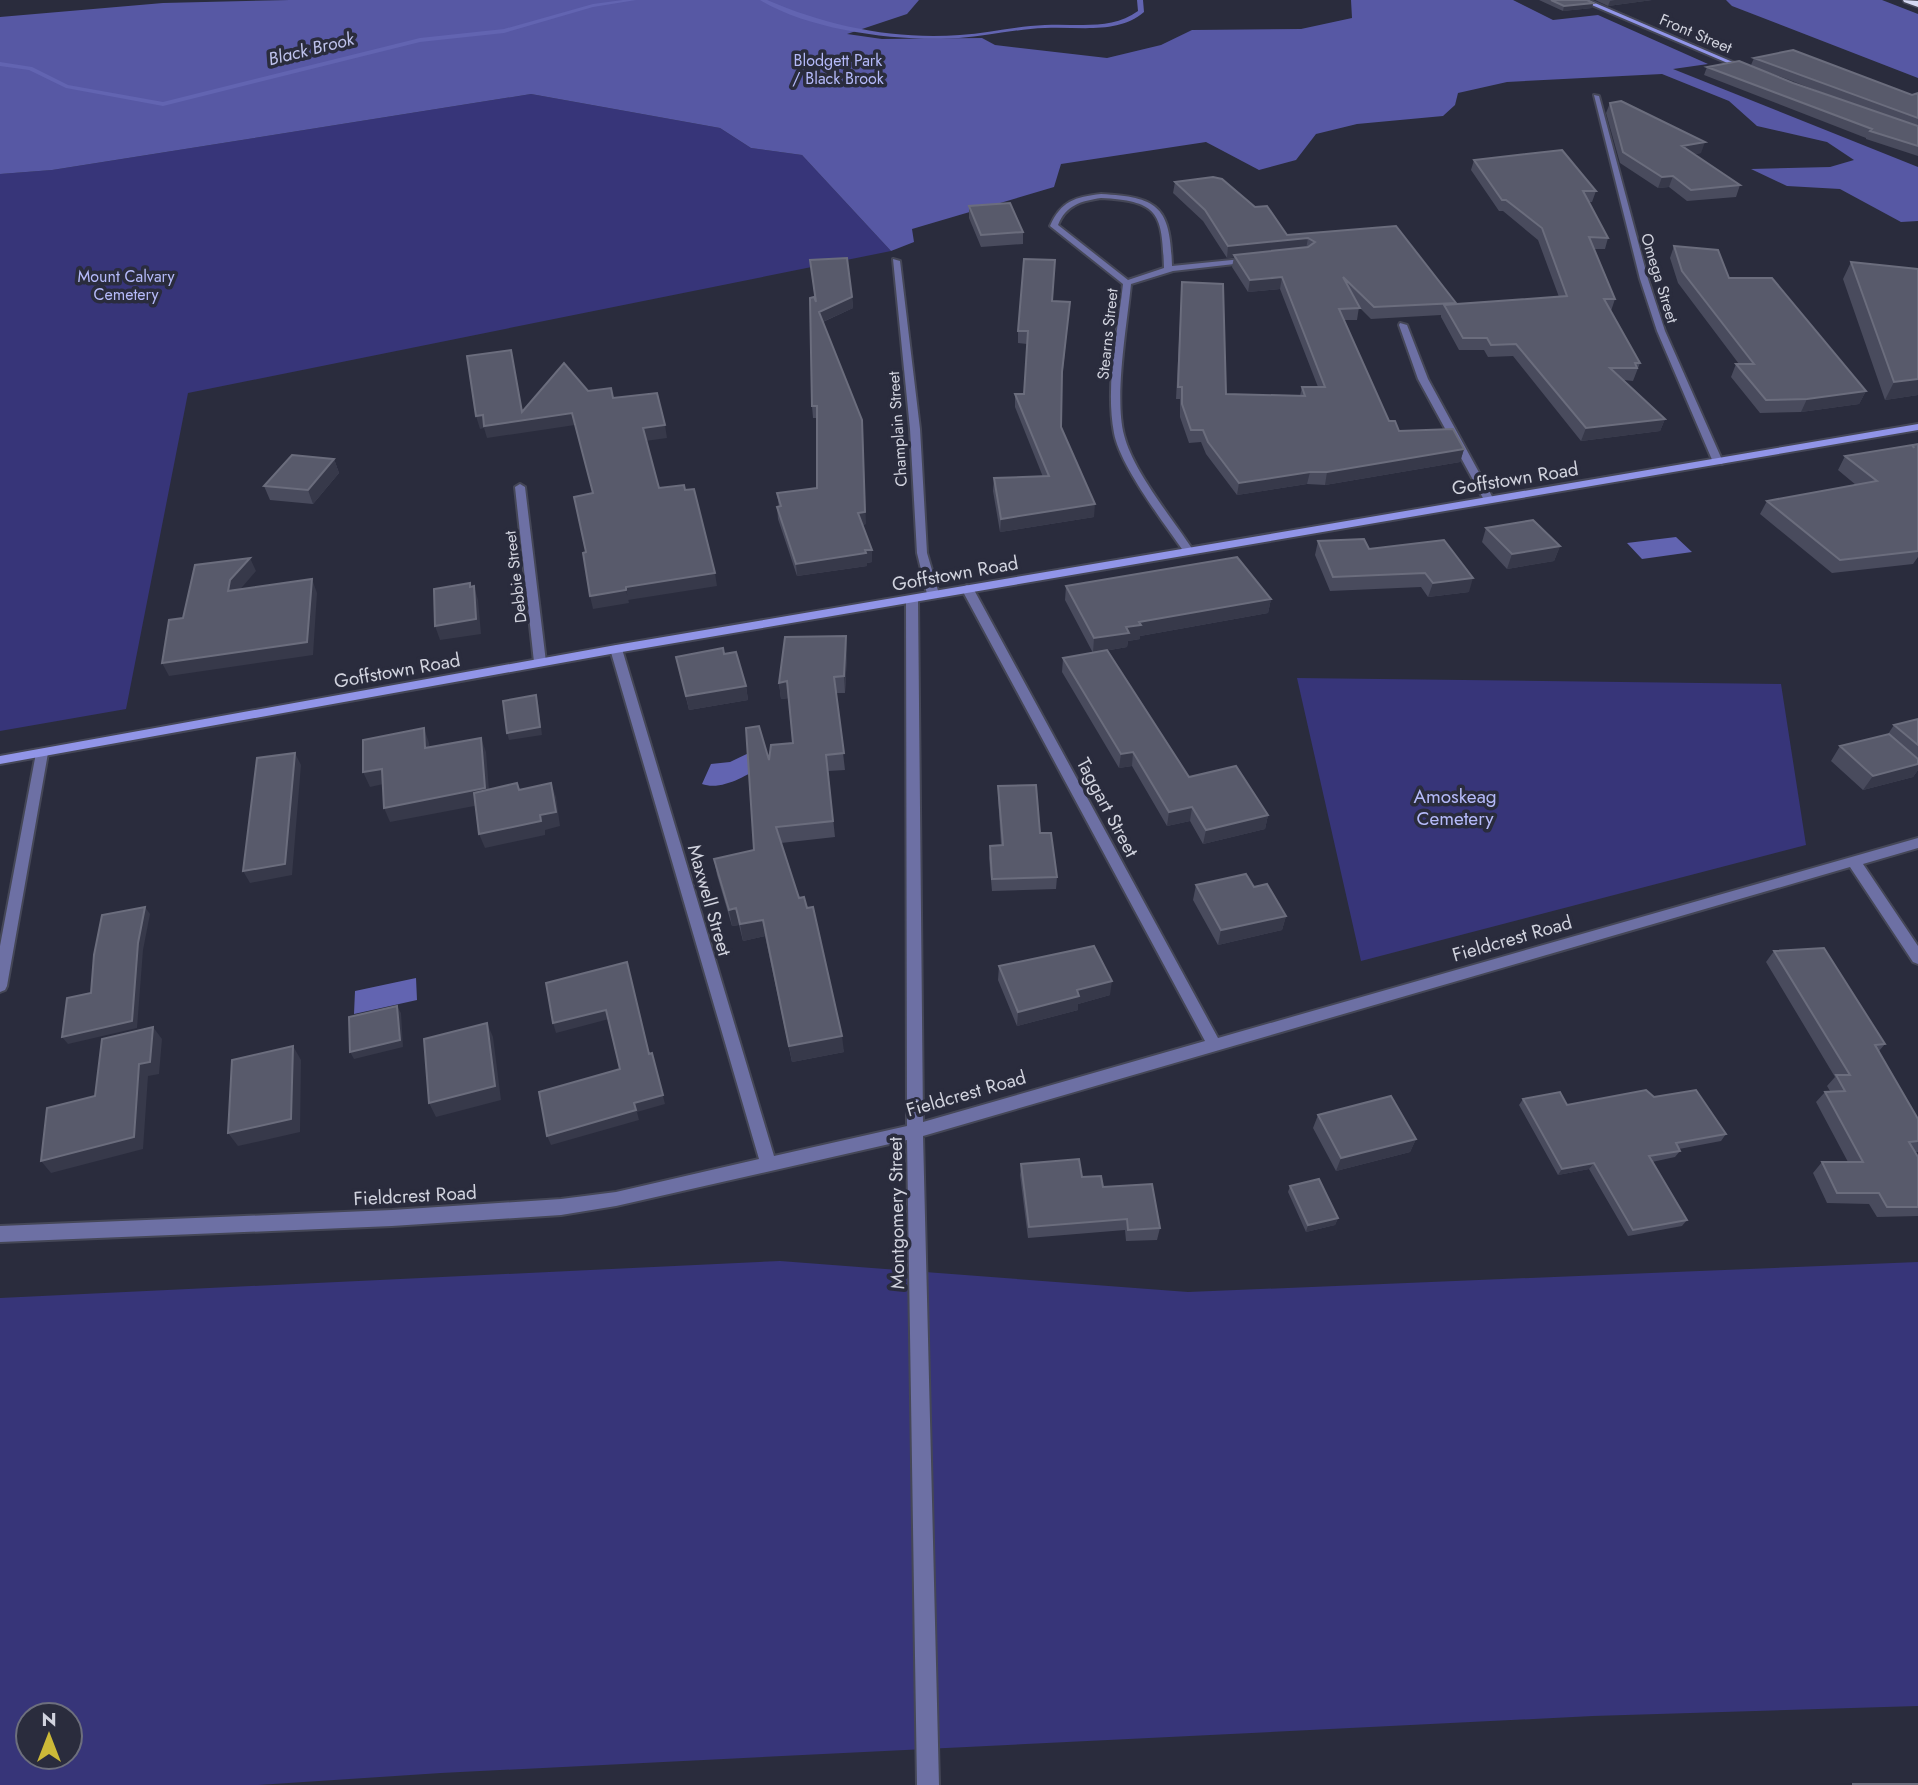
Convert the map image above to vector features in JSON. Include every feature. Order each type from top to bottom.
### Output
[{"type":"highway","points":[[1907,0],[1918,4]]},
{"type":"main road","name":"Front Street","points":[[1583,0],[1751,71]]},
{"type":"main road","name":"Goffstown Road","points":[[0,760],[540,662],[1918,427]]},
{"type":"street","name":"Omega Street","points":[[1596,96],[1640,267],[1661,331],[1718,462]]},
{"type":"street","points":[[1127,283],[1054,226],[1056,214],[1066,205],[1081,198],[1108,197],[1149,207],[1162,216],[1166,228],[1168,269]]},
{"type":"street","name":"Stearns Street","points":[[1188,550],[1135,471],[1119,435],[1116,395],[1127,283],[1147,273],[1168,269],[1265,258]]},
{"type":"street","name":"Champlain Street","points":[[896,261],[915,429],[922,553],[933,594]]},
{"type":"street","points":[[1403,325],[1423,379],[1489,500]]},
{"type":"street","name":"Debbie Street","points":[[520,487],[540,662]]},
{"type":"street","name":"Taggart Street","points":[[967,588],[1214,1044]]},
{"type":"street","name":"Montgomery Street","points":[[912,598],[915,1131],[928,1785]]},
{"type":"street","name":"Maxwell Street","points":[[616,649],[768,1162]]},
{"type":"street","points":[[0,986],[42,753]]},
{"type":"street","name":"Fieldcrest Road","points":[[0,1234],[392,1218],[561,1207],[616,1199],[768,1162],[915,1131],[1918,843]]},
{"type":"street","points":[[1854,862],[1918,958]]},
{"type":"green space","name":"Blodgett Park / Black Brook","points":[[290,0],[919,0],[907,14],[847,34],[882,39],[982,38],[995,45],[1107,58],[1161,45],[1192,30],[1301,29],[1352,18],[1351,0],[1513,0],[1553,20],[1598,15],[1708,64],[1673,69],[1918,167],[1918,221],[1901,222],[1840,189],[1787,186],[1751,169],[1830,167],[1854,160],[1827,142],[1757,126],[1729,101],[1662,74],[1507,82],[1458,93],[1455,105],[1443,116],[1357,124],[1316,134],[1296,160],[1259,170],[1206,142],[1061,164],[1054,187],[912,229],[914,242],[891,251],[802,155],[751,148],[720,128],[531,94],[52,170],[0,174],[0,17],[163,3]]},
{"type":"green space","points":[[1726,0],[1882,0],[1918,14],[1918,78],[1732,6]]},
{"type":"green space","name":"Mount Calvary Cemetery","points":[[531,94],[720,128],[751,148],[802,155],[891,251],[188,393],[126,709],[0,731],[0,174],[52,170]]},
{"type":"green space","name":"Amoskeag Cemetery","points":[[1297,678],[1781,684],[1806,845],[1361,961]]},
{"type":"green space","points":[[780,1261],[1188,1292],[1918,1262],[1918,1706],[1593,1716],[441,1773],[258,1785],[0,1785],[0,1298]]},
{"type":"shaded area","points":[[1676,537],[1692,552],[1642,559],[1627,543]]},
{"type":"shaded area","points":[[753,751],[762,766],[725,784],[702,784],[711,764],[730,762]]},
{"type":"shaded area","points":[[416,978],[417,1000],[354,1014],[355,991]]},
{"type":"building","points":[[1551,0],[1587,0],[1593,3],[1564,6]]},
{"type":"building","points":[[1793,50],[1912,95],[1918,93],[1918,118],[1754,58]]},
{"type":"building","points":[[1739,61],[1793,83],[1918,126],[1918,146],[1870,131],[1872,129],[1707,67]]},
{"type":"building","points":[[1621,101],[1705,142],[1682,146],[1740,185],[1691,190],[1673,176],[1662,177],[1623,152],[1610,103]]},
{"type":"building","points":[[1562,150],[1596,191],[1583,191],[1608,238],[1589,237],[1615,299],[1604,299],[1640,363],[1635,363],[1637,368],[1610,368],[1665,419],[1586,428],[1516,344],[1491,345],[1487,338],[1463,338],[1444,305],[1567,296],[1542,228],[1506,200],[1502,200],[1474,160]]},
{"type":"building","points":[[1213,177],[1222,179],[1255,207],[1267,206],[1287,235],[1396,226],[1456,303],[1374,307],[1343,277],[1360,308],[1339,309],[1389,421],[1395,421],[1399,431],[1453,429],[1464,449],[1327,472],[1310,472],[1239,483],[1208,442],[1203,430],[1191,430],[1182,404],[1182,387],[1178,387],[1182,282],[1223,284],[1226,394],[1305,396],[1302,387],[1325,387],[1282,277],[1250,280],[1234,255],[1308,247],[1315,242],[1308,238],[1228,246],[1205,210],[1175,182]]},
{"type":"building","points":[[1010,203],[1023,232],[981,235],[969,206]]},
{"type":"building","points":[[1674,246],[1718,250],[1729,278],[1772,278],[1866,391],[1807,399],[1766,400],[1736,364],[1754,364],[1682,271]]},
{"type":"building","points":[[847,258],[852,297],[819,312],[862,420],[865,512],[858,513],[872,550],[796,564],[777,507],[781,506],[777,493],[817,488],[817,406],[812,406],[810,298],[814,297],[816,302],[810,260]]},
{"type":"building","points":[[1024,259],[1055,260],[1052,301],[1070,302],[1062,372],[1061,427],[1095,504],[1001,519],[994,478],[1049,476],[1015,394],[1024,394],[1028,331],[1018,331]]},
{"type":"building","points":[[1851,262],[1918,269],[1918,379],[1894,382]]},
{"type":"building","points":[[511,350],[522,412],[564,363],[588,391],[611,388],[613,398],[657,393],[665,425],[643,428],[659,488],[684,485],[685,490],[694,489],[715,573],[626,587],[626,590],[590,596],[583,553],[586,552],[574,497],[593,493],[572,413],[484,426],[483,415],[476,416],[467,356]]},
{"type":"building","points":[[1918,444],[1918,551],[1840,560],[1767,501],[1877,481],[1845,456],[1912,445],[1914,448],[1913,445]]},
{"type":"building","points":[[292,455],[334,459],[308,490],[264,486]]},
{"type":"building","points":[[1533,520],[1560,546],[1512,554],[1486,528]]},
{"type":"building","points":[[1364,539],[1369,549],[1444,540],[1473,578],[1433,583],[1425,573],[1333,577],[1318,541]]},
{"type":"building","points":[[1237,557],[1271,599],[1139,622],[1141,625],[1126,627],[1129,633],[1094,638],[1066,586]]},
{"type":"building","points":[[250,558],[230,580],[228,591],[312,579],[307,642],[162,663],[169,620],[183,618],[195,565]]},
{"type":"building","points":[[470,583],[470,587],[474,586],[476,619],[435,626],[434,589]]},
{"type":"building","points":[[846,636],[844,676],[834,677],[844,753],[826,755],[833,821],[776,827],[799,898],[804,897],[807,908],[813,907],[842,1036],[789,1046],[763,920],[740,924],[736,908],[729,910],[714,859],[754,850],[746,728],[759,726],[769,760],[771,745],[793,743],[787,681],[779,683],[785,637]]},
{"type":"building","points":[[723,648],[724,654],[736,652],[746,686],[686,696],[676,657]]},
{"type":"building","points":[[1107,650],[1189,777],[1236,766],[1268,815],[1206,830],[1192,807],[1169,812],[1133,752],[1121,754],[1063,658]]},
{"type":"building","points":[[536,695],[540,727],[507,733],[503,701]]},
{"type":"building","points":[[1918,719],[1918,745],[1894,725]]},
{"type":"building","points":[[424,728],[425,748],[481,738],[485,788],[384,808],[382,769],[363,772],[363,740]]},
{"type":"building","points":[[1889,734],[1918,759],[1918,764],[1873,776],[1840,746]]},
{"type":"building","points":[[295,753],[285,864],[243,871],[257,758]]},
{"type":"building","points":[[517,783],[519,790],[551,783],[556,812],[540,815],[541,821],[479,834],[474,793]]},
{"type":"building","points":[[1036,785],[1040,833],[1051,833],[1057,877],[992,879],[990,846],[1003,845],[998,786]]},
{"type":"building","points":[[1246,874],[1254,887],[1267,884],[1286,916],[1221,930],[1196,885]]},
{"type":"building","points":[[145,907],[138,943],[132,1021],[62,1037],[67,998],[91,993],[94,955],[102,915]]},
{"type":"building","points":[[1094,946],[1112,981],[1077,990],[1079,996],[1018,1012],[999,966]]},
{"type":"building","points":[[1824,948],[1885,1044],[1875,1045],[1918,1119],[1918,1141],[1909,1142],[1918,1157],[1918,1207],[1887,1207],[1879,1193],[1837,1193],[1822,1162],[1863,1162],[1825,1092],[1845,1091],[1836,1075],[1850,1075],[1774,951]]},
{"type":"building","points":[[627,962],[649,1054],[652,1053],[663,1095],[634,1103],[636,1110],[547,1136],[539,1092],[620,1069],[606,1010],[553,1023],[546,983]]},
{"type":"building","points":[[397,1006],[400,1040],[350,1052],[349,1017]]},
{"type":"building","points":[[487,1023],[495,1086],[429,1103],[424,1039]]},
{"type":"building","points":[[153,1027],[150,1062],[139,1064],[134,1137],[41,1161],[47,1108],[95,1096],[102,1039]]},
{"type":"building","points":[[293,1046],[291,1119],[228,1133],[232,1060]]},
{"type":"building","points":[[1646,1090],[1654,1097],[1696,1090],[1726,1134],[1676,1143],[1680,1151],[1649,1156],[1687,1220],[1633,1230],[1594,1163],[1562,1169],[1523,1099],[1560,1092],[1567,1105]]},
{"type":"building","points":[[1391,1096],[1416,1139],[1341,1158],[1318,1115]]},
{"type":"building","points":[[1079,1159],[1082,1177],[1101,1176],[1103,1187],[1152,1184],[1160,1228],[1128,1230],[1127,1219],[1029,1227],[1021,1164]]},
{"type":"building","points":[[1319,1179],[1338,1218],[1308,1225],[1290,1186]]},
{"type":"building","points":[[1918,1784],[1918,1785],[1853,1785]]},
{"type":"waterway","name":"Black Brook","points":[[0,64],[30,68],[66,86],[163,104],[420,40],[504,31],[593,6],[633,0]]},
{"type":"waterway","name":"Black Brook","points":[[763,0],[829,24],[875,33],[922,37],[971,35],[1034,27],[1121,23],[1141,12],[1140,0]]}]
